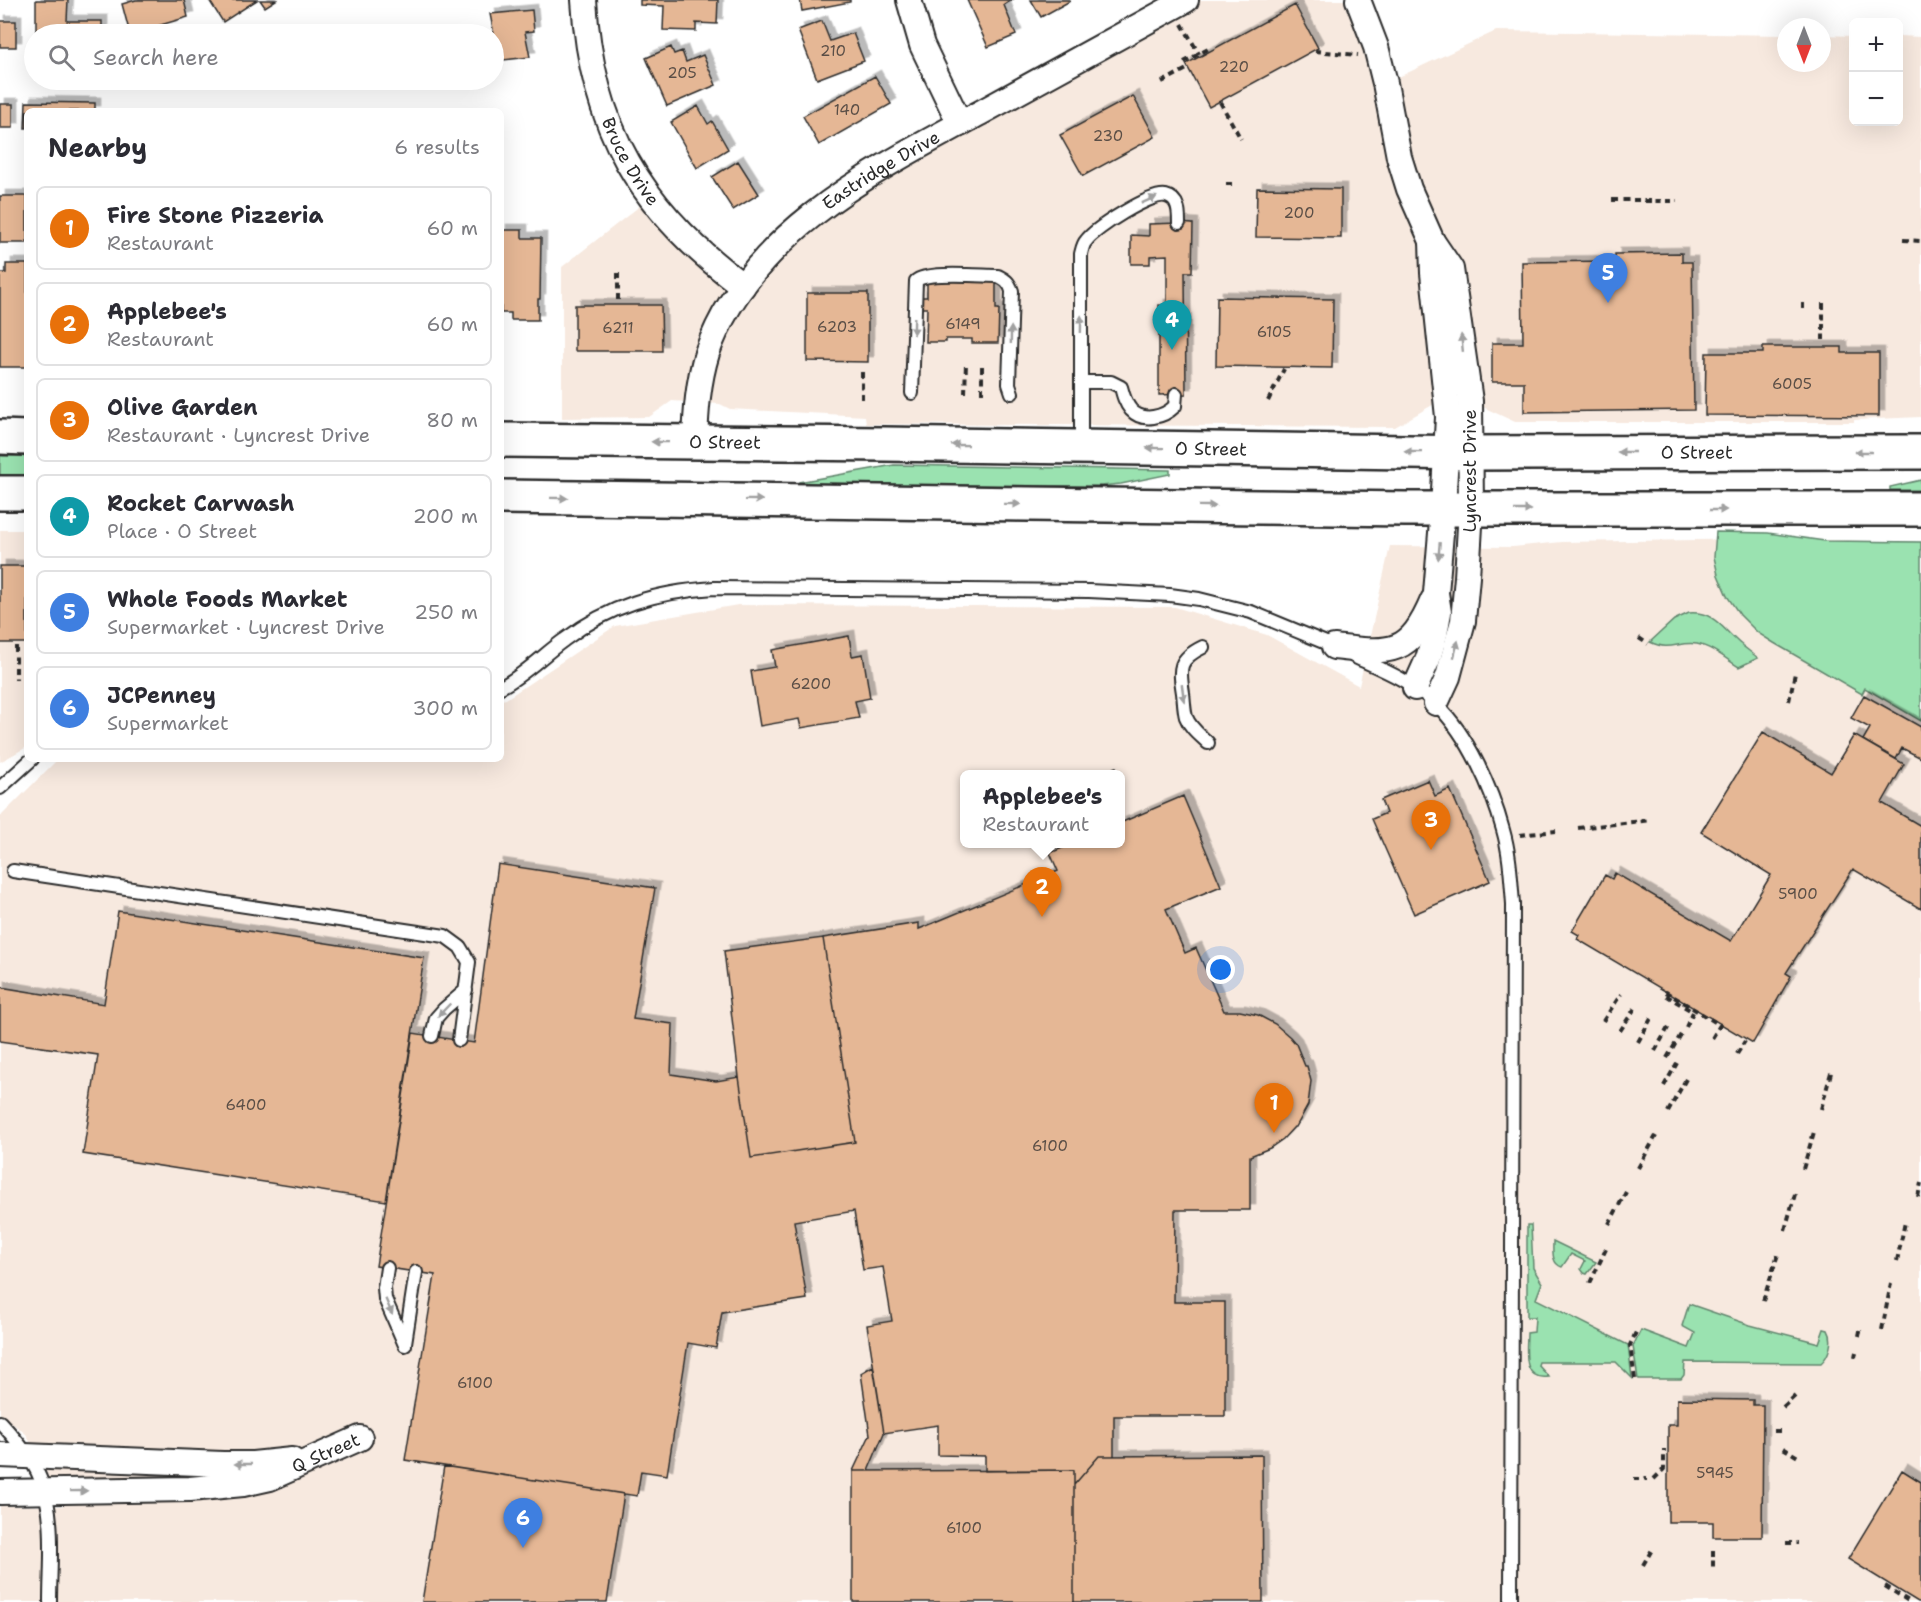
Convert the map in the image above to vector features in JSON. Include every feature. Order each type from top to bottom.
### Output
[{"type":"main road","points":[[0,437],[24,438]]},
{"type":"main road","name":"O Street","points":[[504,440],[1459,453],[1921,452]]},
{"type":"main road","points":[[0,493],[24,493]]},
{"type":"main road","points":[[504,497],[1457,509],[1921,509]]},
{"type":"street","name":"Bruce Drive","points":[[584,0],[588,45],[598,88],[613,131],[629,165],[650,198],[674,226],[705,257],[743,286]]},
{"type":"street","points":[[909,0],[922,45],[960,124]]},
{"type":"street","name":"Lyncrest Drive","points":[[1359,0],[1381,65],[1399,157],[1409,189],[1432,241],[1452,269],[1470,401],[1459,453],[1457,509],[1436,593],[1439,612],[1435,634],[1428,659],[1415,688]]},
{"type":"street","name":"Eastridge Drive","points":[[695,442],[698,391],[708,353],[724,316],[743,286],[773,250],[805,220],[847,190],[960,124],[1184,10]]},
{"type":"street","name":"Lyncrest Drive","points":[[1436,703],[1448,677],[1462,621],[1468,564],[1457,509]]},
{"type":"street","points":[[1334,646],[1373,651],[1392,648],[1408,641],[1424,622],[1436,593]]},
{"type":"street","name":"Q Street","points":[[0,1455],[253,1464],[302,1458],[360,1438],[270,1478],[243,1484],[190,1489],[0,1492]]},
{"type":"lane","points":[[1081,447],[1081,254],[1084,242],[1114,217],[1156,196],[1166,196],[1175,201],[1179,212],[1179,224]]},
{"type":"lane","points":[[912,393],[915,284],[919,278],[930,275],[998,276],[1009,284],[1012,291],[1010,384],[1012,393]]},
{"type":"lane","points":[[1081,382],[1112,382],[1121,387],[1129,408],[1148,418],[1168,413],[1175,406],[1176,394]]},
{"type":"lane","points":[[504,685],[566,638],[609,612],[627,603],[661,594],[714,588],[1071,591],[1170,595],[1199,599],[1251,612],[1334,646],[1389,673],[1436,703],[1455,726],[1469,749],[1493,801],[1504,831],[1511,879],[1513,1238],[1511,1602]]},
{"type":"lane","points":[[1203,647],[1191,653],[1184,660],[1180,670],[1186,718],[1208,743]]},
{"type":"lane","points":[[0,788],[29,762]]},
{"type":"lane","points":[[13,871],[445,936],[460,947],[469,962],[459,1041]]},
{"type":"lane","points":[[432,1036],[436,1018],[466,990]]},
{"type":"lane","points":[[387,1268],[385,1299],[405,1345],[416,1272]]},
{"type":"lane","points":[[0,1422],[27,1456],[40,1476],[45,1491],[50,1527],[50,1602]]},
{"type":"path","points":[[1184,10],[1199,54]]},
{"type":"path","points":[[1184,62],[1210,48]]},
{"type":"path","points":[[1315,51],[1361,56]]},
{"type":"path","points":[[1162,82],[1187,69]]},
{"type":"path","points":[[1220,102],[1241,139]]},
{"type":"path","points":[[1226,184],[1236,184]]},
{"type":"path","points":[[1612,200],[1677,201]]},
{"type":"path","points":[[1903,240],[1921,241]]},
{"type":"path","points":[[618,273],[618,302]]},
{"type":"path","points":[[1803,303],[1803,310]]},
{"type":"path","points":[[1823,303],[1823,340]]},
{"type":"path","points":[[965,393],[966,363]]},
{"type":"path","points":[[982,363],[982,393]]},
{"type":"path","points":[[862,368],[862,399]]},
{"type":"path","points":[[1268,401],[1284,369]]},
{"type":"path","points":[[1639,638],[1648,644]]},
{"type":"path","points":[[15,646],[15,680]]},
{"type":"path","points":[[1789,701],[1795,673]]},
{"type":"path","points":[[1110,770],[1117,768]]},
{"type":"path","points":[[1578,828],[1651,820]]},
{"type":"path","points":[[1523,835],[1556,831]]},
{"type":"path","points":[[1667,1058],[1693,1012],[1664,994],[1666,992],[1720,1025],[1711,1041]]},
{"type":"path","points":[[1603,1021],[1621,994]]},
{"type":"path","points":[[1620,1031],[1637,1005]]},
{"type":"path","points":[[1638,1041],[1653,1015]]},
{"type":"path","points":[[1656,1051],[1669,1026]]},
{"type":"path","points":[[1737,1054],[1745,1041]]},
{"type":"path","points":[[1664,1086],[1677,1063]]},
{"type":"path","points":[[1821,1109],[1832,1069]]},
{"type":"path","points":[[1668,1112],[1686,1079]]},
{"type":"path","points":[[1803,1169],[1814,1132]]},
{"type":"path","points":[[1638,1168],[1656,1136]]},
{"type":"path","points":[[1918,1197],[1921,1183]]},
{"type":"path","points":[[1609,1224],[1626,1192]]},
{"type":"path","points":[[1785,1230],[1795,1194]]},
{"type":"path","points":[[1897,1260],[1905,1221]]},
{"type":"path","points":[[1590,1283],[1606,1249]]},
{"type":"path","points":[[1763,1300],[1778,1254]]},
{"type":"path","points":[[1882,1330],[1891,1282]]},
{"type":"path","points":[[1859,1336],[1861,1326]]},
{"type":"path","points":[[1635,1379],[1630,1345],[1637,1330]]},
{"type":"path","points":[[1783,1407],[1795,1396]]},
{"type":"path","points":[[1774,1431],[1784,1431]]},
{"type":"path","points":[[1784,1448],[1798,1457]]},
{"type":"path","points":[[1654,1479],[1664,1469],[1664,1449]]},
{"type":"path","points":[[1634,1479],[1647,1479]]},
{"type":"path","points":[[1786,1543],[1798,1543]]},
{"type":"path","points":[[1643,1565],[1653,1548]]},
{"type":"path","points":[[1713,1550],[1713,1568]]},
{"type":"path","points":[[1885,1586],[1910,1602]]},
{"type":"shaded area","points":[[1186,0],[1358,0],[1386,83],[1496,31],[1777,35],[1777,72],[1831,72],[1831,35],[1849,36],[1849,126],[1903,126],[1903,36],[1921,37],[1921,417],[1854,420],[1854,422],[1515,422],[1470,401],[1446,397],[1395,427],[866,424],[865,416],[730,409],[720,404],[672,401],[649,417],[562,418],[562,267],[650,198],[743,286],[788,234]]},
{"type":"shaded area","points":[[0,530],[24,530],[24,749],[0,762]]},
{"type":"shaded area","points":[[1765,539],[1921,542],[1921,1602],[0,1602],[0,1506],[63,1506],[26,1434],[0,1414],[0,817],[55,762],[504,762],[504,699],[615,626],[738,605],[1175,607],[1267,635],[1359,686],[1390,546],[1513,547],[1562,542]]},
{"type":"green space","points":[[0,456],[24,456],[24,477],[0,477]]},
{"type":"green space","points":[[894,465],[1170,470],[1170,474],[1101,486],[799,484],[799,482]]},
{"type":"green space","points":[[1921,480],[1921,490],[1890,490],[1890,487]]},
{"type":"green space","points":[[1716,532],[1768,533],[1825,541],[1921,542],[1921,721],[1865,688],[1862,694],[1758,633],[1740,615],[1727,596],[1718,575],[1714,557]]},
{"type":"green space","points":[[1689,613],[1704,614],[1716,620],[1758,658],[1739,667],[1713,650],[1697,644],[1663,646],[1650,642],[1674,620]]},
{"type":"green space","points":[[1527,1225],[1531,1225],[1533,1268],[1542,1283],[1536,1299],[1628,1345],[1632,1378],[1616,1362],[1539,1362],[1538,1365],[1549,1377],[1540,1377],[1530,1370],[1527,1356],[1527,1333],[1534,1332],[1535,1317],[1527,1317]]},
{"type":"green space","points":[[1553,1241],[1596,1262],[1587,1274],[1581,1269],[1585,1261],[1571,1254],[1562,1267],[1556,1263],[1553,1256]]},
{"type":"green space","points":[[1689,1304],[1750,1325],[1819,1343],[1824,1329],[1828,1330],[1831,1343],[1821,1363],[1685,1362],[1684,1375],[1681,1379],[1638,1379],[1633,1346],[1641,1330],[1689,1348],[1695,1333],[1682,1326]]},
{"type":"building","points":[[36,0],[68,0],[67,21],[102,21],[102,24],[36,24]]},
{"type":"building","points":[[136,0],[184,0],[188,17],[164,24],[127,24],[122,4]]},
{"type":"building","points":[[209,0],[257,0],[223,22]]},
{"type":"building","points":[[260,0],[276,0],[265,7]]},
{"type":"building","points":[[640,0],[718,0],[717,24],[696,23],[696,31],[663,30],[664,6],[640,5]]},
{"type":"building","points":[[800,0],[850,0],[850,2],[802,11]]},
{"type":"building","points":[[967,0],[1012,0],[1004,5],[1016,35],[988,47]]},
{"type":"building","points":[[1031,0],[1069,0],[1070,1],[1041,17]]},
{"type":"building","points":[[1295,5],[1318,48],[1209,107],[1186,64]]},
{"type":"building","points":[[532,10],[534,31],[525,32],[530,57],[504,60],[504,24],[492,24],[490,14]]},
{"type":"building","points":[[0,21],[16,21],[16,47],[0,47]]},
{"type":"building","points":[[822,21],[830,41],[853,33],[864,61],[817,79],[798,30]]},
{"type":"building","points":[[671,47],[674,54],[682,51],[686,62],[703,55],[716,85],[667,106],[646,58]]},
{"type":"building","points":[[875,76],[891,104],[819,145],[803,116]]},
{"type":"building","points":[[1133,96],[1155,137],[1083,176],[1060,135]]},
{"type":"building","points":[[26,102],[95,103],[95,108],[26,108]]},
{"type":"building","points":[[0,104],[13,104],[13,128],[0,128]]},
{"type":"building","points":[[698,106],[708,124],[712,121],[728,149],[697,168],[671,122]]},
{"type":"building","points":[[738,161],[759,194],[733,210],[712,177]]},
{"type":"building","points":[[1257,188],[1341,189],[1341,238],[1256,237]]},
{"type":"building","points":[[0,196],[24,196],[24,243],[0,243]]},
{"type":"building","points":[[1149,224],[1193,224],[1192,272],[1185,272],[1186,394],[1159,395],[1159,305],[1167,306],[1167,255],[1150,256],[1150,264],[1131,264],[1131,235],[1149,236]]},
{"type":"building","points":[[504,230],[522,230],[522,238],[541,238],[538,320],[511,320],[511,313],[504,313]]},
{"type":"building","points":[[1682,253],[1682,262],[1692,262],[1694,410],[1524,412],[1524,382],[1492,382],[1492,343],[1523,343],[1522,262],[1615,261],[1615,254]]},
{"type":"building","points":[[6,264],[24,264],[24,367],[0,367],[0,273],[6,273]]},
{"type":"building","points":[[927,281],[996,282],[996,309],[999,309],[998,343],[972,343],[972,339],[926,342],[927,308],[921,308],[921,297],[927,297]]},
{"type":"building","points":[[807,293],[868,293],[868,362],[807,361]]},
{"type":"building","points":[[1217,297],[1333,299],[1332,368],[1216,366]]},
{"type":"building","points":[[575,305],[661,305],[662,351],[575,351]]},
{"type":"building","points":[[1763,347],[1842,347],[1842,353],[1879,353],[1879,416],[1705,415],[1706,353],[1763,353]]},
{"type":"building","points":[[0,566],[24,566],[24,643],[0,643]]},
{"type":"building","points":[[849,636],[852,656],[863,654],[870,698],[855,701],[859,718],[801,728],[799,719],[760,726],[751,671],[775,667],[772,650]]},
{"type":"building","points":[[1864,695],[1921,727],[1921,758],[1902,748],[1896,759],[1863,740],[1870,728],[1851,718]]},
{"type":"building","points":[[1763,732],[1831,773],[1854,735],[1904,764],[1882,803],[1921,826],[1921,909],[1853,869],[1786,973],[1791,976],[1753,1043],[1577,939],[1579,935],[1572,931],[1605,875],[1612,879],[1615,873],[1731,941],[1771,875],[1701,832]]},
{"type":"building","points":[[1428,780],[1435,796],[1450,789],[1490,881],[1414,914],[1372,819],[1386,813],[1381,800]]},
{"type":"building","points":[[1183,796],[1221,886],[1166,909],[1185,953],[1196,948],[1224,1011],[1240,1011],[1258,1015],[1275,1024],[1290,1037],[1307,1066],[1311,1081],[1308,1105],[1296,1127],[1270,1148],[1250,1156],[1250,1210],[1175,1210],[1174,1302],[1225,1302],[1225,1416],[1114,1416],[1114,1456],[1099,1456],[1074,1485],[1074,1470],[985,1471],[985,1456],[938,1455],[938,1425],[884,1433],[867,1325],[892,1321],[883,1267],[863,1270],[854,1211],[794,1221],[807,1299],[722,1312],[716,1348],[688,1343],[667,1475],[641,1471],[637,1496],[405,1460],[435,1275],[376,1266],[413,1033],[474,1043],[498,864],[655,888],[633,1019],[673,1024],[671,1074],[716,1081],[739,1077],[751,1158],[855,1142],[823,938],[919,923],[919,929],[1058,871],[1050,853],[1062,848],[1125,848],[1125,821]]},
{"type":"building","points":[[118,911],[424,958],[386,1201],[83,1154],[98,1055],[0,1041],[0,987],[104,1004]]},
{"type":"building","points":[[823,938],[855,1142],[751,1158],[724,951]]},
{"type":"building","points":[[873,1366],[884,1433],[868,1471],[853,1471],[870,1435],[861,1373]]},
{"type":"building","points":[[1677,1399],[1753,1400],[1753,1405],[1763,1405],[1762,1537],[1713,1537],[1713,1522],[1668,1522],[1668,1425],[1677,1425]]},
{"type":"building","points":[[1262,1455],[1263,1602],[1074,1602],[1074,1485],[1099,1456]]},
{"type":"building","points":[[444,1466],[624,1494],[607,1602],[422,1602]]},
{"type":"building","points":[[1074,1470],[1074,1602],[853,1602],[853,1471]]},
{"type":"building","points":[[1902,1470],[1921,1482],[1921,1602],[1848,1559]]},
{"type":"place","name":"Whole Foods Market","points":[[1608,303]]},
{"type":"place","name":"Rocket Carwash","points":[[1172,350]]},
{"type":"place","name":"Olive Garden","points":[[1431,850]]},
{"type":"place","name":"Applebee's","points":[[1042,917]]},
{"type":"place","name":"Fire Stone Pizzeria","points":[[1274,1133]]},
{"type":"place","name":"JCPenney","points":[[523,1548]]}]
